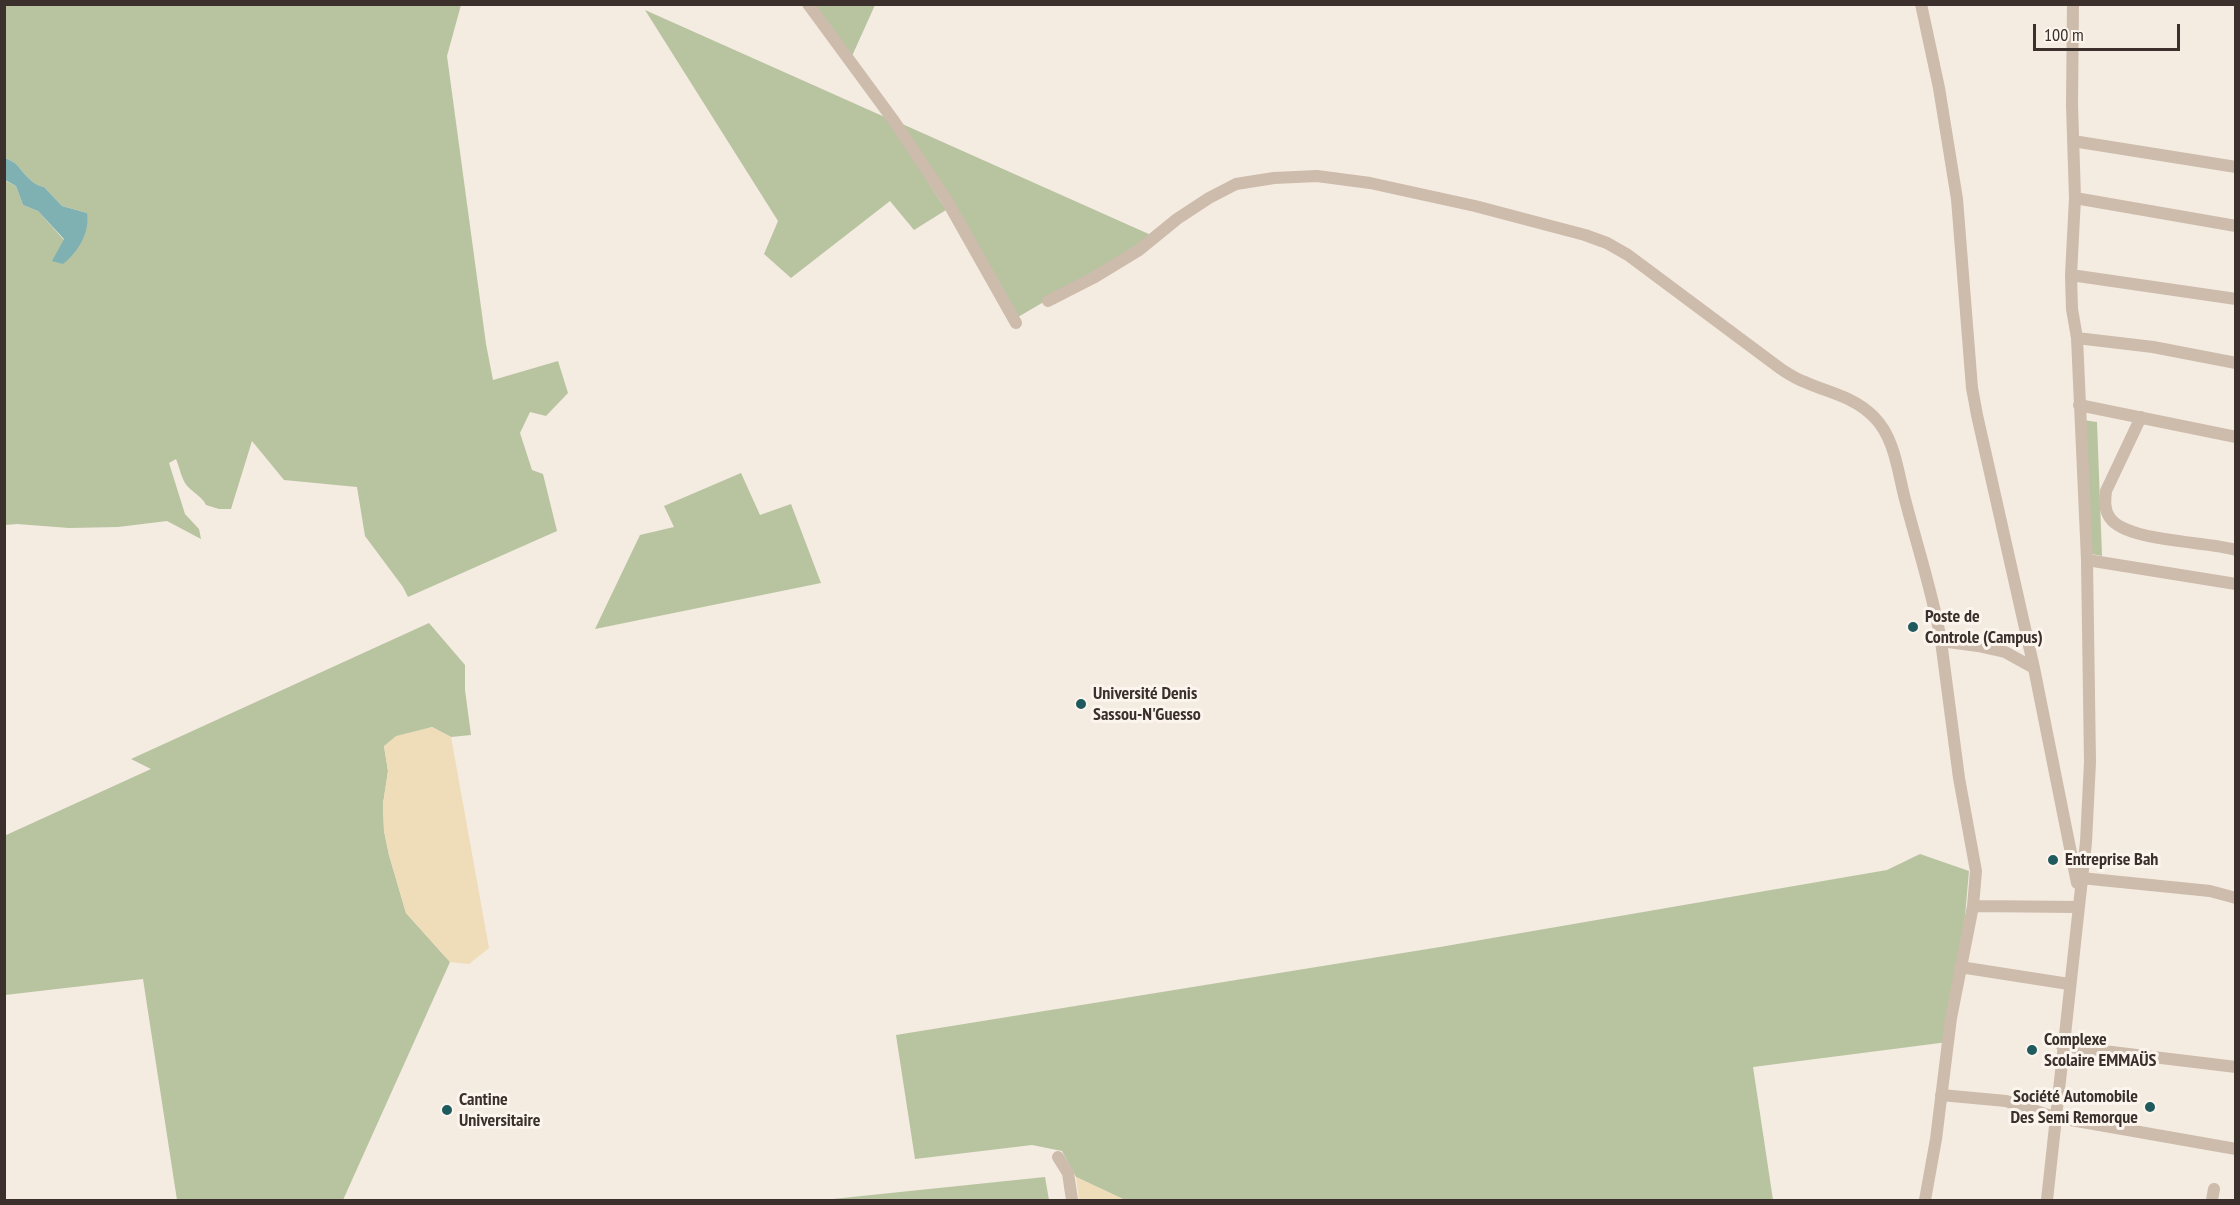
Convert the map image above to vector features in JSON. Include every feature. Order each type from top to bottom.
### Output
[{"type":"street","points":[[808,4],[894,122],[946,199],[1016,323]]},
{"type":"street","points":[[1921,4],[1939,88],[1957,200],[1974,397],[2034,668],[2079,901]]},
{"type":"street","points":[[2047,1200],[2086,842],[2090,762],[2087,560],[2077,338],[2072,309],[2071,275],[2075,198],[2073,4]]},
{"type":"street","points":[[2073,141],[2235,166]]},
{"type":"street","points":[[1048,301],[1094,278],[1139,250],[1177,219],[1236,184],[1274,177],[1317,176],[1370,183],[1476,206],[1607,243],[1628,255],[1780,369],[1859,404],[1876,418],[1886,433],[1895,456],[1899,478],[1933,598],[1959,778],[1976,870],[1973,906],[1960,967],[1936,1139],[1925,1200]]},
{"type":"street","points":[[2075,198],[2235,226]]},
{"type":"street","points":[[2071,275],[2235,299]]},
{"type":"street","points":[[2077,338],[2153,347],[2235,363]]},
{"type":"street","points":[[2079,405],[2235,436]]},
{"type":"street","points":[[2141,417],[2106,491],[2105,502],[2111,520],[2122,529],[2143,536],[2219,545],[2235,550]]},
{"type":"street","points":[[2087,560],[2235,584]]},
{"type":"street","points":[[1941,641],[2005,652],[2034,668]]},
{"type":"street","points":[[2081,878],[2210,891],[2235,898]]},
{"type":"street","points":[[1973,906],[2079,901]]},
{"type":"street","points":[[1960,967],[2069,984]]},
{"type":"street","points":[[2062,1046],[2235,1067]]},
{"type":"street","points":[[1941,1095],[2006,1101],[2055,1117],[2235,1149]]},
{"type":"street","points":[[1058,1157],[1068,1173],[1072,1200]]},
{"type":"green space","points":[[5,5],[461,5],[447,56],[486,344],[493,380],[558,361],[568,393],[546,416],[530,412],[520,433],[532,470],[543,474],[557,531],[408,597],[365,536],[357,487],[284,480],[252,441],[231,509],[219,509],[206,505],[185,483],[176,459],[169,463],[185,514],[199,529],[201,539],[167,521],[118,527],[69,528],[5,525],[4,180],[16,186],[23,205],[38,211],[64,240],[53,261],[87,213],[62,206],[44,187],[32,182],[16,164],[5,158]]},
{"type":"green space","points":[[814,5],[875,5],[852,56]]},
{"type":"green space","points":[[645,10],[887,118],[946,210],[914,230],[890,201],[791,278],[764,254],[778,221]]},
{"type":"green space","points":[[900,123],[1151,235],[1136,248],[1018,317]]},
{"type":"green space","points":[[2083,420],[2097,422],[2102,556],[2091,554]]},
{"type":"green space","points":[[741,473],[760,515],[791,504],[821,583],[595,629],[640,535],[674,527],[664,506]]},
{"type":"green space","points":[[429,623],[465,665],[465,690],[471,735],[451,737],[432,727],[384,746],[388,771],[383,804],[384,831],[406,913],[450,962],[343,1200],[177,1200],[143,979],[5,995],[4,836],[151,769],[131,759]]},
{"type":"green space","points":[[1920,854],[1969,871],[1960,972],[1948,1042],[1753,1067],[1773,1200],[1125,1200],[1076,1177],[1062,1151],[1032,1145],[915,1159],[896,1035],[1440,947],[1887,870]]},
{"type":"green space","points":[[1045,1177],[1049,1200],[823,1200]]},
{"type":"sand","points":[[432,727],[451,737],[489,948],[469,964],[450,962],[406,913],[384,831],[383,804],[388,771],[384,746],[396,736]]},
{"type":"sand","points":[[1076,1177],[1125,1200],[1079,1200]]},
{"type":"water","points":[[5,158],[16,164],[32,182],[44,187],[62,206],[87,213],[87,228],[82,242],[63,264],[52,261],[64,239],[38,211],[23,205],[16,186],[5,180]]},
{"type":"place","name":"Poste de Controle (Campus)","points":[[1913,627]]},
{"type":"place","name":"Université Denis Sassou-N'Guesso","points":[[1081,704]]},
{"type":"place","name":"Entreprise Bah","points":[[2053,860]]},
{"type":"place","name":"Complexe Scolaire EMMAÜS","points":[[2032,1050]]},
{"type":"place","name":"Société Automobile Des Semi Remorque","points":[[2150,1107]]},
{"type":"place","name":"Cantine Universitaire","points":[[447,1110]]}]
